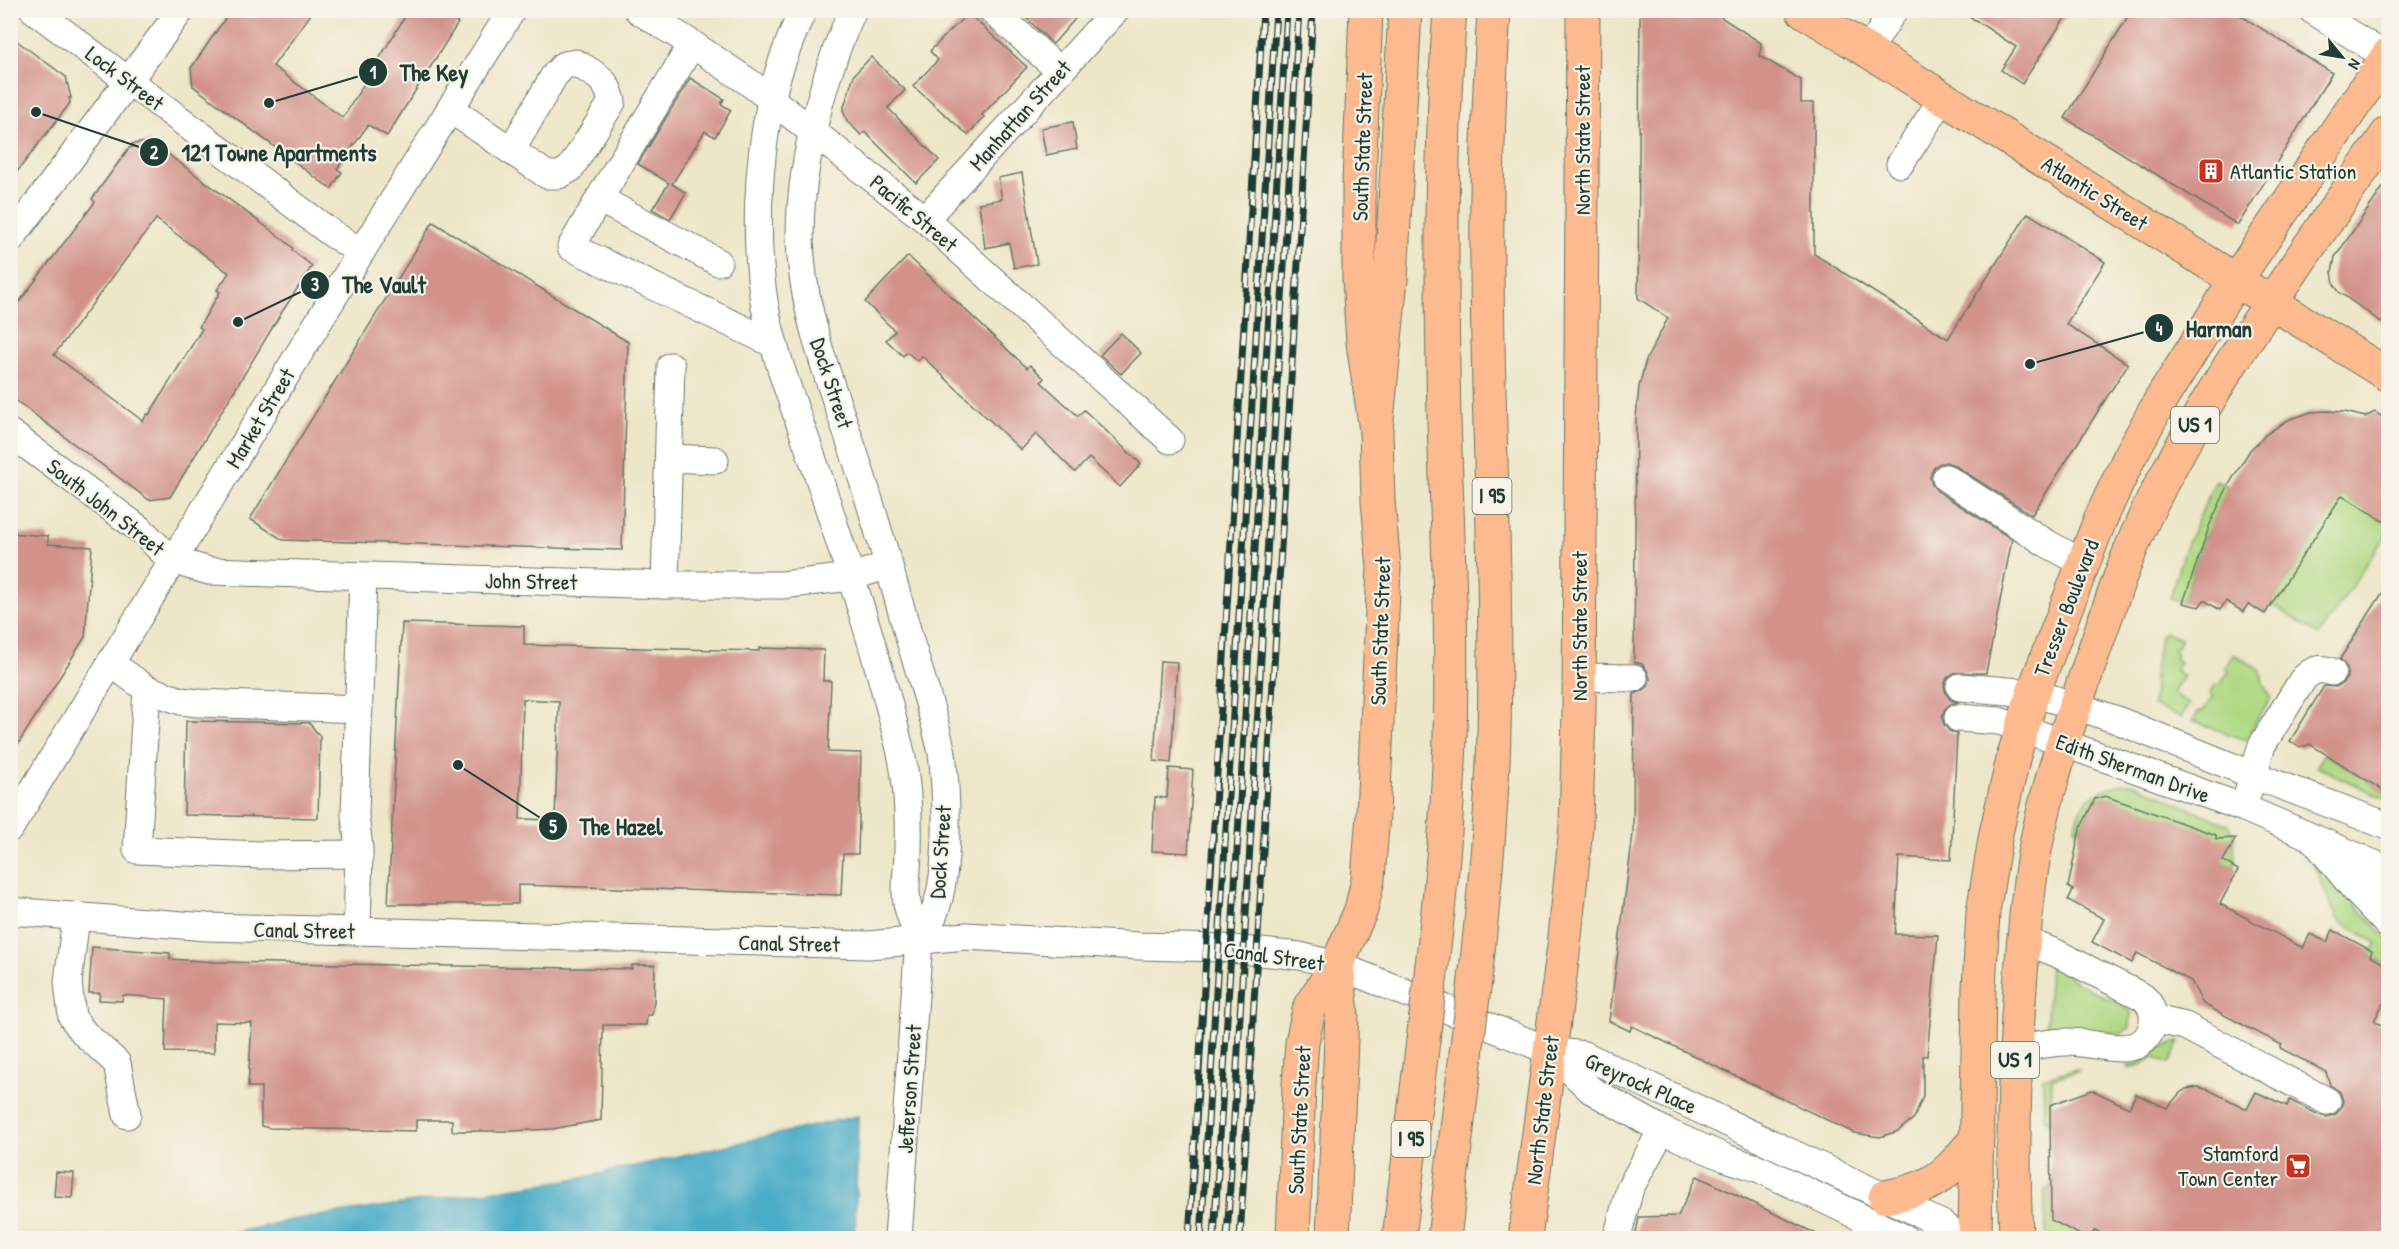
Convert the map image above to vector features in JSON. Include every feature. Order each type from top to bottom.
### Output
[{"type":"main road","name":"South State Street","points":[[1293,1239],[1302,1042],[1310,1006],[1337,965],[1361,910],[1368,879],[1371,842],[1384,568],[1378,501],[1376,430],[1363,343],[1359,279],[1359,183],[1366,10]]},
{"type":"main road","points":[[1376,430],[1391,279],[1405,10]]},
{"type":"main road","name":"I 95","points":[[1399,1239],[1441,884],[1450,735],[1449,577],[1441,259],[1450,10]]},
{"type":"main road","name":"I 95","points":[[1444,1239],[1475,980],[1491,811],[1495,654],[1487,181],[1494,10]]},
{"type":"main road","name":"North State Street","points":[[1525,1239],[1565,936],[1576,827],[1584,10]]},
{"type":"main road","name":"Atlantic Street","points":[[1802,10],[2388,375]]},
{"type":"main road","name":"Tresser Boulevard","points":[[1975,1239],[1979,988],[1983,912],[1996,834],[2021,728],[2033,693],[2083,563],[2128,458],[2160,401],[2236,280],[2388,56]]},
{"type":"main road","name":"Tresser Boulevard","points":[[2016,1239],[2015,1048],[2023,940],[2034,853],[2063,743],[2126,566],[2150,506],[2183,444],[2271,302],[2388,133]]},
{"type":"main road","points":[[1333,1239],[1342,1014],[1337,965]]},
{"type":"main road","points":[[1885,1197],[1913,1192],[1931,1183],[1947,1172],[1977,1138]]},
{"type":"street","name":"Lock Street","points":[[34,10],[331,233],[361,252]]},
{"type":"street","points":[[10,240],[181,10]]},
{"type":"street","name":"Market Street","points":[[10,828],[361,252],[512,10]]},
{"type":"street","name":"Pacific Street","points":[[638,10],[692,44],[771,100],[925,219],[1170,440]]},
{"type":"street","name":"Dock Street","points":[[803,10],[784,57],[771,100],[761,175],[759,232],[765,306],[791,400],[851,577],[894,723],[904,766],[908,829],[907,901],[919,939]]},
{"type":"street","name":"Dock Street","points":[[853,10],[827,73],[813,134],[806,173],[801,254],[804,286],[814,327],[889,565],[936,726],[944,777],[945,842],[941,890],[935,912],[919,939]]},
{"type":"street","points":[[992,10],[1060,71]]},
{"type":"street","name":"Manhattan Street","points":[[925,219],[1116,10]]},
{"type":"street","points":[[1868,51],[1894,10]]},
{"type":"street","points":[[2312,10],[2388,56]]},
{"type":"street","points":[[692,44],[571,247],[774,344]]},
{"type":"street","points":[[1900,164],[1943,98]]},
{"type":"street","points":[[450,109],[511,151]]},
{"type":"street","points":[[599,199],[718,262]]},
{"type":"street","points":[[665,585],[671,366]]},
{"type":"street","name":"South John Street","points":[[10,434],[142,531],[173,559]]},
{"type":"street","points":[[669,458],[715,460]]},
{"type":"street","points":[[1946,478],[2046,543],[2083,563]]},
{"type":"street","name":"John Street","points":[[173,559],[198,568],[223,573],[665,585],[782,585],[851,577],[889,565]]},
{"type":"street","points":[[357,931],[359,854],[355,815],[363,577]]},
{"type":"street","points":[[110,663],[147,689],[181,701],[359,709]]},
{"type":"street","points":[[2244,808],[2262,745],[2304,690],[2311,671],[2318,669],[2332,672]]},
{"type":"street","points":[[1579,676],[1634,678]]},
{"type":"street","name":"Edith Sherman Drive","points":[[1960,687],[2033,693],[2076,706],[2388,826]]},
{"type":"street","points":[[147,689],[137,850],[260,855],[359,854]]},
{"type":"street","name":"Edith Sherman Drive","points":[[1958,718],[1999,721],[2021,728],[2244,808],[2388,870]]},
{"type":"street","points":[[2319,799],[2388,848]]},
{"type":"street","points":[[2320,839],[2356,891],[2388,925]]},
{"type":"street","points":[[2320,839],[2388,891]]},
{"type":"street","name":"Canal Street","points":[[10,911],[207,927],[856,945],[966,936],[1139,946],[1222,948],[1299,956],[1337,965],[1550,1051]]},
{"type":"street","points":[[75,917],[68,982],[72,1017],[84,1034],[117,1063],[127,1115]]},
{"type":"street","name":"Jefferson Street","points":[[898,1239],[919,939]]},
{"type":"street","points":[[2015,1048],[2064,1042],[2130,1048],[2145,1040],[2154,1019],[2151,1005],[2143,997],[2056,953],[2023,940]]},
{"type":"street","points":[[2154,1019],[2185,1026],[2327,1101]]},
{"type":"street","name":"Greyrock Place","points":[[1550,1051],[1591,1090],[1662,1130],[1726,1158],[1760,1169],[1904,1239]]},
{"type":"street","name":"Greyrock Place","points":[[1550,1051],[1584,1054],[1942,1224],[1961,1239]]},
{"type":"street","points":[[1617,1239],[1630,1188],[1662,1130]]},
{"type":"green space","points":[[2216,480],[2228,486],[2202,543],[2183,603],[2170,598],[2183,553]]},
{"type":"green space","points":[[2342,495],[2388,524],[2388,532],[2319,635],[2271,604]]},
{"type":"green space","points":[[2163,633],[2181,639],[2174,652],[2177,654],[2175,658],[2180,662],[2175,670],[2183,676],[2173,693],[2189,704],[2181,717],[2153,706],[2154,679],[2160,637]]},
{"type":"green space","points":[[2234,654],[2261,671],[2263,684],[2271,697],[2245,740],[2193,721],[2213,697],[2209,694],[2215,685],[2219,686],[2229,671],[2225,668]]},
{"type":"green space","points":[[2324,753],[2388,794],[2388,800],[2317,767]]},
{"type":"green space","points":[[2132,783],[2229,825],[2234,834],[2235,868],[2194,846],[2202,831],[2105,796],[2095,799],[2080,828],[2075,828],[2077,817],[2087,800],[2102,790]]},
{"type":"green space","points":[[2308,853],[2388,940],[2388,966],[2370,956],[2377,943],[2338,920]]},
{"type":"green space","points":[[2050,963],[2078,983],[2131,1012],[2130,1027],[2121,1034],[2081,1031],[2046,1036]]},
{"type":"green space","points":[[2180,1042],[2169,1064],[2153,1057],[2143,1064],[2128,1069],[2127,1066],[2164,1046]]},
{"type":"green space","points":[[2074,1069],[2079,1070],[2052,1079],[2050,1122],[2044,1119],[2043,1078]]},
{"type":"green space","points":[[2051,1187],[2088,1238],[2054,1238],[2046,1233],[2045,1190]]},
{"type":"water","points":[[858,1116],[855,1238],[109,1238],[188,1231],[229,1234],[291,1220],[581,1178]]},
{"type":"building","points":[[231,10],[314,10],[273,66],[343,118],[409,10],[438,10],[458,23],[387,136],[368,125],[337,169],[342,172],[331,189],[193,86],[191,68]]},
{"type":"building","points":[[1018,10],[1083,10],[1053,44]]},
{"type":"building","points":[[1640,10],[1710,10],[1761,43],[1760,56],[1801,80],[1801,103],[1814,103],[1814,254],[1948,339],[2028,213],[2105,262],[2066,324],[2128,364],[2032,515],[1946,462],[1938,464],[1930,477],[1937,491],[2012,539],[1986,673],[1954,673],[1947,678],[1944,685],[1946,694],[1951,700],[1958,702],[1945,709],[1942,717],[1949,731],[1957,734],[1951,860],[1899,857],[1895,934],[1938,935],[1927,1056],[1923,1056],[1923,1096],[1914,1118],[1898,1131],[1880,1137],[1854,1133],[1632,1026],[1630,1031],[1609,1021],[1633,834],[1634,694],[1648,686],[1650,679],[1642,664],[1634,662],[1636,418],[1639,387],[1646,360],[1668,318],[1638,298]]},
{"type":"building","points":[[1960,10],[2070,10],[2022,84],[2001,70],[2016,47]]},
{"type":"building","name":"Atlantic Station","points":[[2132,10],[2232,10],[2332,73],[2238,225],[2065,118]]},
{"type":"building","points":[[968,13],[1027,67],[982,115],[984,117],[968,135],[913,86],[938,60],[930,51]]},
{"type":"building","points":[[10,36],[66,77],[71,98],[69,98],[70,103],[10,181]]},
{"type":"building","points":[[871,57],[905,90],[888,108],[939,160],[916,183],[865,132],[861,135],[847,121],[843,110],[854,75]]},
{"type":"building","points":[[690,78],[724,99],[721,104],[731,110],[715,137],[705,131],[672,184],[686,193],[670,219],[652,209],[669,183],[638,164]]},
{"type":"building","points":[[1073,122],[1077,149],[1046,155],[1041,128]]},
{"type":"building","points":[[150,142],[154,144],[284,240],[293,248],[292,250],[312,266],[170,497],[149,500],[10,396],[10,314],[95,202],[92,199],[129,148],[133,147],[132,144]],"holes":[[[156,219],[229,273],[217,290],[220,292],[199,327],[202,329],[149,415],[147,414],[143,421],[54,355]]]},
{"type":"building","points":[[1022,173],[1037,264],[1014,268],[1009,243],[985,248],[979,203],[1002,199],[998,178]]},
{"type":"building","points":[[2388,180],[2388,327],[2339,292],[2334,284],[2332,272],[2335,257]]},
{"type":"building","points":[[433,222],[628,342],[622,550],[283,540],[250,519]]},
{"type":"building","points":[[908,256],[1027,368],[1030,365],[1044,378],[1041,382],[1078,416],[1084,410],[1141,464],[1120,487],[1089,458],[1075,472],[1036,434],[1021,450],[922,356],[917,361],[907,352],[903,356],[886,340],[895,331],[865,302]]},
{"type":"building","points":[[1121,333],[1141,353],[1121,374],[1100,355]]},
{"type":"building","points":[[2328,411],[2365,417],[2375,412],[2384,418],[2385,430],[2388,432],[2388,524],[2342,495],[2265,614],[2248,604],[2243,612],[2226,601],[2220,610],[2204,600],[2199,607],[2183,603],[2210,524],[2228,486],[2250,450],[2265,435],[2288,420],[2311,412]]},
{"type":"building","points":[[10,533],[48,536],[48,544],[92,547],[85,637],[10,757]]},
{"type":"building","points":[[2388,584],[2388,794],[2310,744],[2300,748],[2290,741],[2324,686],[2336,687],[2347,677],[2347,668],[2340,659]]},
{"type":"building","points":[[402,623],[524,626],[524,645],[759,651],[759,648],[824,650],[823,681],[831,681],[828,752],[861,753],[858,854],[843,854],[841,895],[518,885],[518,904],[388,904]],"holes":[[[523,699],[559,701],[555,820],[520,819]]]},
{"type":"building","points":[[1160,661],[1177,662],[1171,763],[1154,761]]},
{"type":"building","points":[[186,721],[309,723],[320,736],[318,818],[184,815]]},
{"type":"building","points":[[1169,768],[1193,770],[1188,853],[1152,851],[1155,797],[1167,798]]},
{"type":"building","points":[[2105,796],[2216,835],[2216,839],[2236,838],[2223,861],[2238,870],[2220,904],[2303,948],[2310,934],[2327,942],[2333,930],[2372,951],[2370,956],[2388,966],[2388,994],[2374,1021],[2388,1029],[2388,1239],[2111,1239],[2095,1230],[2088,1239],[2051,1220],[2050,1105],[2092,1090],[2129,1108],[2136,1094],[2167,1108],[2180,1093],[2186,1089],[2198,1087],[2247,1109],[2256,1092],[2287,1106],[2290,1100],[2327,1117],[2336,1114],[2343,1101],[2340,1092],[2330,1085],[2326,1072],[2280,1048],[2282,1045],[2203,1004],[2191,981],[2137,953],[2132,963],[2092,942],[2104,919],[2068,900],[2073,890],[2068,887],[2080,829],[2095,799]]},
{"type":"building","points":[[92,947],[170,953],[170,959],[216,962],[632,969],[632,965],[655,965],[654,1001],[652,1015],[647,1015],[646,1025],[603,1025],[601,1120],[552,1129],[511,1131],[452,1131],[452,1120],[416,1120],[416,1131],[269,1128],[261,1126],[261,1087],[248,1087],[252,1023],[214,1022],[214,1053],[165,1052],[167,999],[123,995],[122,1001],[99,1000],[100,993],[89,993]]},
{"type":"building","points":[[56,1172],[74,1173],[72,1198],[54,1197]]},
{"type":"building","points":[[1697,1176],[1827,1239],[1635,1239],[1639,1217],[1678,1216]]},
{"type":"railway","points":[[1189,1238],[1263,10]]},
{"type":"railway","points":[[1201,1238],[1276,10]]},
{"type":"railway","points":[[1214,1238],[1287,10]]},
{"type":"railway","points":[[1227,1238],[1299,10]]},
{"type":"railway","points":[[1240,1238],[1313,10]]},
{"type":"place","name":"The Key","points":[[269,103]]},
{"type":"place","name":"121 Towne Apartments","points":[[36,112]]},
{"type":"place","name":"Atlantic Station","points":[[2211,171]]},
{"type":"place","name":"The Vault","points":[[238,322]]},
{"type":"place","name":"Harman","points":[[2030,364]]},
{"type":"place","name":"The Hazel","points":[[458,765]]},
{"type":"place","name":"Stamford Town Center","points":[[2298,1166]]}]
